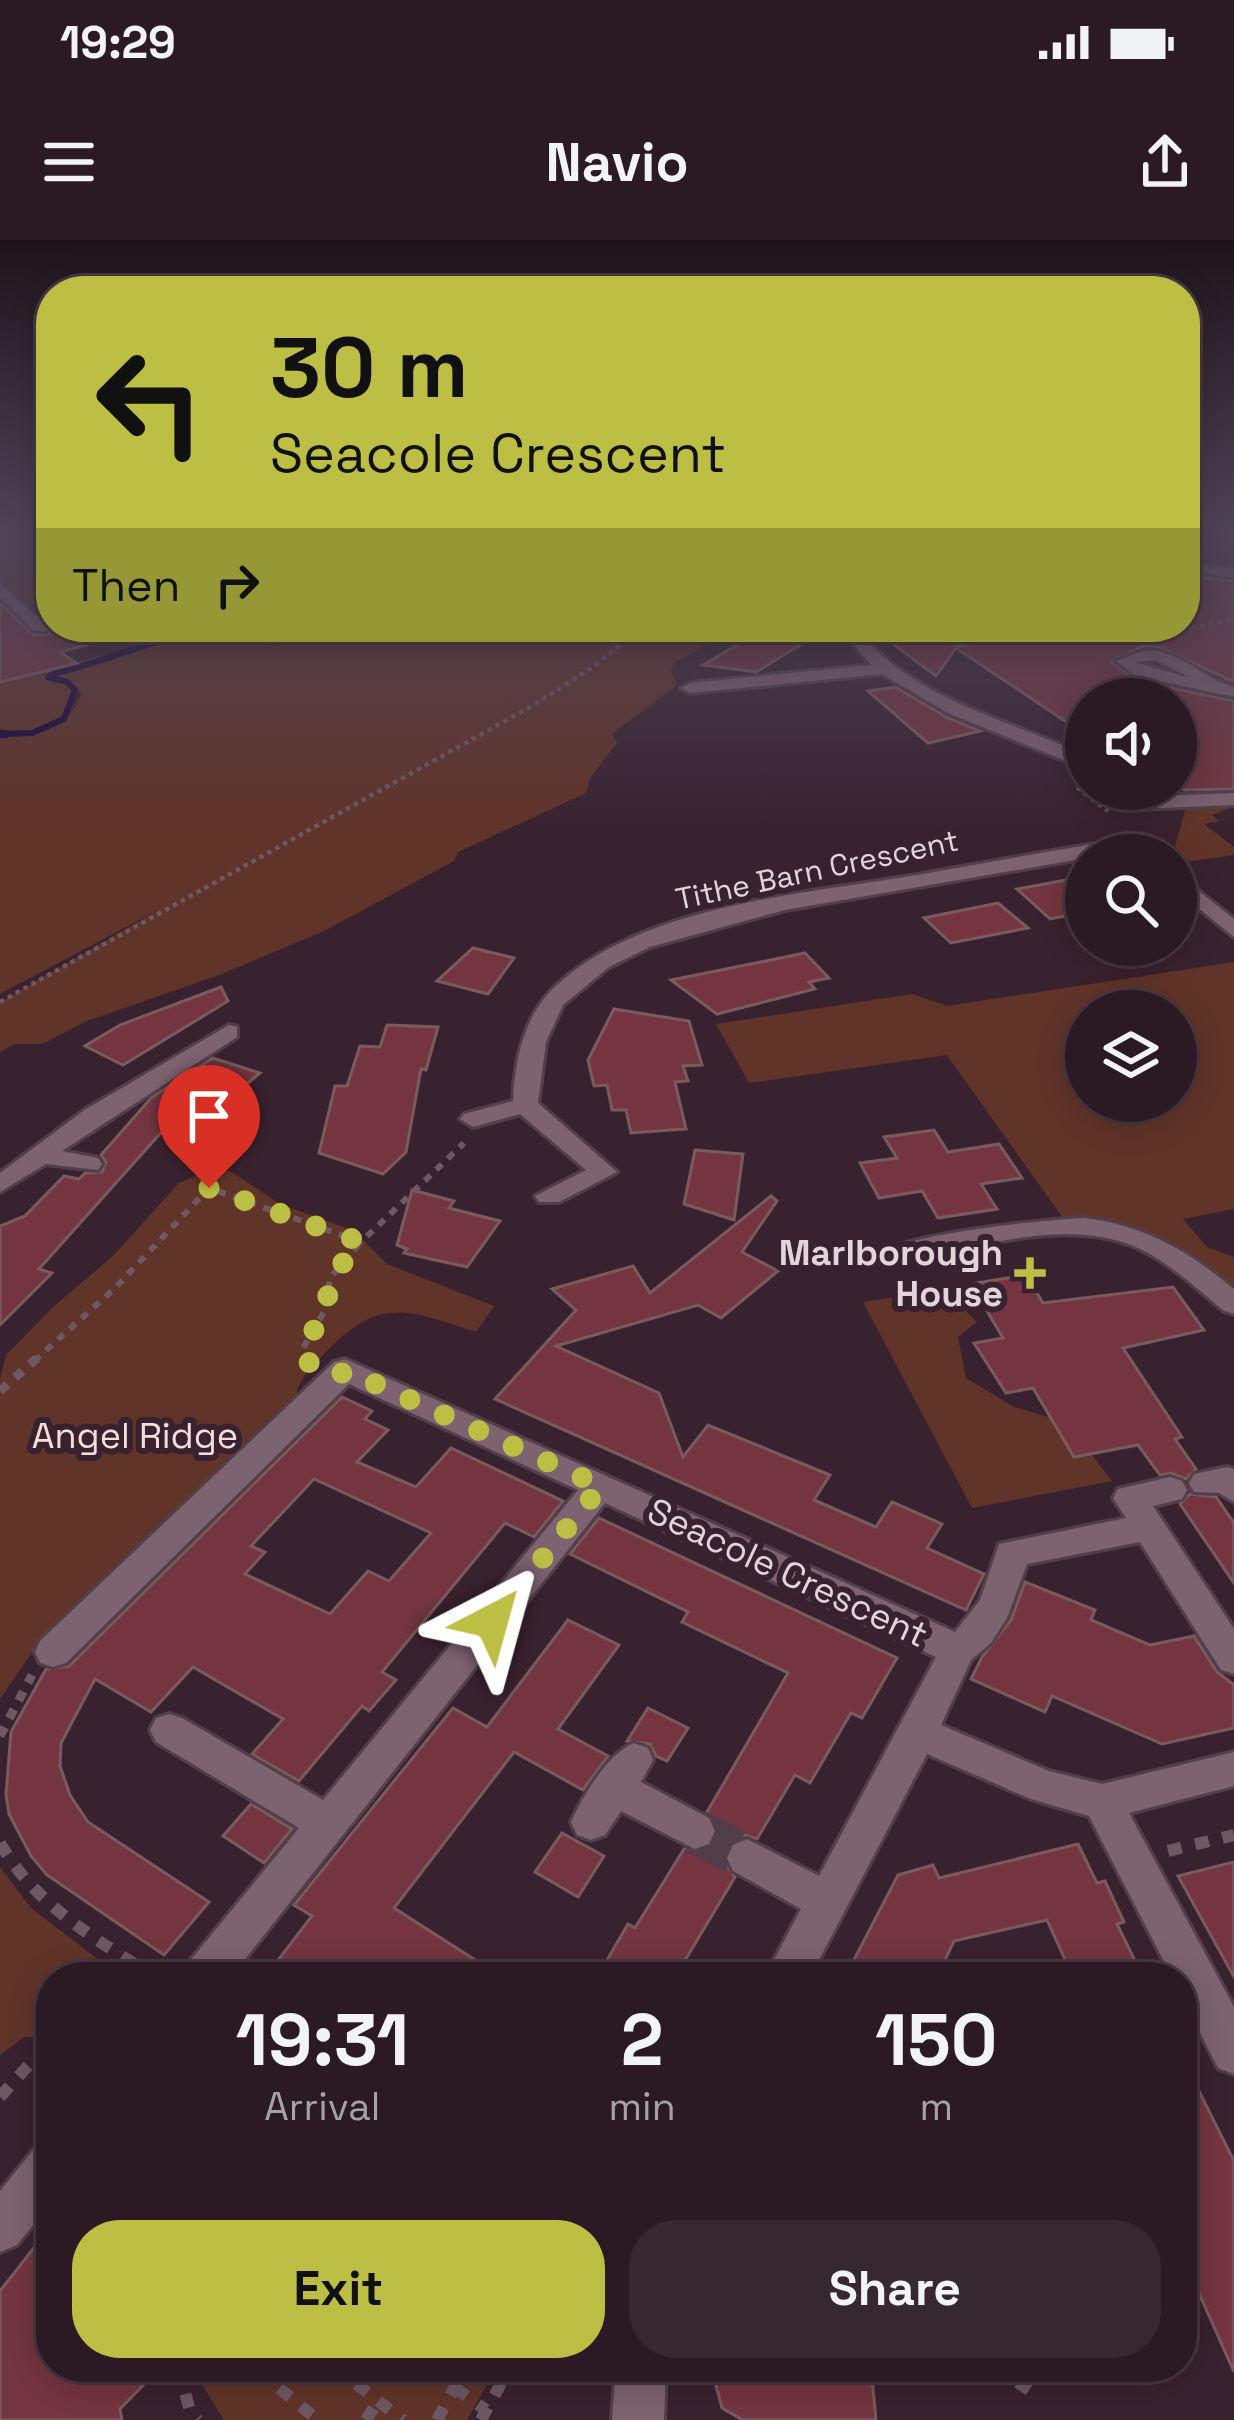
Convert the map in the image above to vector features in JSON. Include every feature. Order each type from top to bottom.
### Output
[{"type":"street","points":[[860,642],[883,669],[942,703],[1065,754]]},
{"type":"street","points":[[1204,681],[1188,667],[1160,655],[1133,656],[1124,664],[1140,674],[1204,681],[1234,692]]},
{"type":"street","points":[[690,688],[782,679],[804,672],[883,669]]},
{"type":"street","points":[[1197,798],[1234,799]]},
{"type":"street","name":"Tithe Barn Crescent","points":[[525,1105],[526,1065],[544,1013],[567,988],[635,946],[734,916],[1065,860]]},
{"type":"street","points":[[1197,897],[1234,930]]},
{"type":"street","points":[[0,1184],[44,1156],[71,1130],[188,1062],[229,1032]]},
{"type":"street","points":[[473,1119],[525,1105],[604,1172],[549,1196]]},
{"type":"street","points":[[44,1156],[88,1164]]},
{"type":"street","points":[[889,1256],[1055,1228],[1110,1229],[1174,1256],[1234,1304]]},
{"type":"street","points":[[53,1652],[342,1373]]},
{"type":"street","name":"Seacole Crescent","points":[[342,1373],[958,1650],[795,1962]]},
{"type":"street","points":[[217,1962],[601,1486]]},
{"type":"street","points":[[1170,1490],[1130,1498],[1234,1659]]},
{"type":"street","points":[[958,1650],[973,1641],[1010,1575],[1011,1554],[1149,1527]]},
{"type":"street","points":[[169,1730],[328,1823]]},
{"type":"street","points":[[918,1733],[1045,1786],[1102,1802],[1234,1769]]},
{"type":"street","points":[[591,1822],[625,1774],[695,1831]]},
{"type":"street","points":[[1102,1802],[1186,1962]]},
{"type":"street","points":[[747,1858],[827,1902]]},
{"type":"street","points":[[1197,1983],[1234,2052]]},
{"type":"street","points":[[0,2228],[36,2184]]},
{"type":"street","points":[[638,2420],[640,2382]]},
{"type":"path","points":[[0,1002],[532,706],[593,668],[624,642]]},
{"type":"path","points":[[1160,655],[1161,642]]},
{"type":"path","points":[[1104,810],[1128,831],[1117,834]]},
{"type":"path","points":[[342,1373],[308,1362],[302,1350],[326,1310],[330,1278],[466,1141],[473,1119]]},
{"type":"path","points":[[0,1390],[112,1291],[209,1188],[361,1242]]},
{"type":"path","points":[[0,1736],[19,1693],[53,1652]]},
{"type":"path","points":[[1131,1859],[1234,1835]]},
{"type":"path","points":[[0,1843],[21,1881],[132,1962]]},
{"type":"path","points":[[120,1962],[125,1957]]},
{"type":"path","points":[[0,2097],[36,2057]]},
{"type":"path","points":[[182,2382],[190,2411],[198,2420]]},
{"type":"path","points":[[270,2382],[318,2420]]},
{"type":"path","points":[[353,2382],[404,2420]]},
{"type":"path","points":[[437,2420],[458,2382]]},
{"type":"path","points":[[455,2387],[484,2415],[502,2382]]},
{"type":"path","points":[[1017,2382],[1034,2393]]},
{"type":"path","points":[[366,2420],[377,2401]]},
{"type":"green space","points":[[132,642],[712,642],[675,662],[671,669],[677,685],[612,734],[617,743],[590,778],[586,793],[458,852],[454,861],[326,930],[222,974],[87,1021],[42,1044],[14,1044],[0,1052],[0,1002],[162,908],[0,994],[0,737],[51,729],[69,715],[82,691],[72,691],[63,713],[47,727],[13,733],[1,731],[0,682],[136,647]]},
{"type":"green space","points":[[1234,806],[1212,815],[1219,821],[1204,824],[1234,847],[1234,855],[1197,860],[1197,834],[1178,834],[1185,810]]},
{"type":"green space","points":[[1234,962],[1234,1209],[1183,1219],[1207,1247],[1234,1257],[1234,1291],[1193,1260],[1154,1239],[1113,1225],[1062,1217],[947,1055],[749,1083],[716,1024],[912,994],[947,1006]]},
{"type":"green space","name":"Angel Ridge","points":[[211,1169],[230,1171],[280,1204],[354,1231],[387,1264],[494,1306],[476,1332],[394,1313],[378,1315],[343,1335],[306,1374],[295,1399],[38,1644],[0,1699],[0,1379],[6,1355],[112,1257],[179,1183]]},
{"type":"green space","points":[[944,1289],[977,1322],[958,1337],[966,1378],[1014,1407],[1066,1422],[1112,1481],[972,1508],[863,1302]]},
{"type":"green space","points":[[0,1867],[31,1908],[101,1962],[36,1962],[36,2037],[24,2037],[0,2055]]},
{"type":"green space","points":[[489,2382],[467,2420],[224,2420],[201,2383]]},
{"type":"building","points":[[0,630],[28,630],[36,635],[36,642],[98,642],[60,652],[77,663],[0,682]]},
{"type":"building","points":[[1200,630],[1234,630],[1234,682],[1159,647],[1143,646],[1112,662],[1132,678],[1065,678],[1065,721],[956,648],[936,676],[890,642],[948,642],[956,647],[979,642],[1200,642]]},
{"type":"building","points":[[742,642],[805,642],[756,672],[703,665]]},
{"type":"building","points":[[895,687],[980,731],[928,743],[868,691]]},
{"type":"building","points":[[1197,693],[1234,701],[1234,789],[1197,790]]},
{"type":"building","points":[[1065,880],[1065,916],[1050,919],[1017,889]]},
{"type":"building","points":[[998,903],[1028,928],[951,943],[924,918]]},
{"type":"building","points":[[473,948],[514,958],[488,994],[437,981]]},
{"type":"building","points":[[805,953],[829,978],[809,982],[815,989],[717,1014],[671,980]]},
{"type":"building","points":[[221,987],[228,1001],[123,1065],[85,1046],[120,1025]]},
{"type":"building","points":[[614,1009],[689,1021],[702,1065],[683,1066],[688,1081],[675,1082],[686,1129],[631,1133],[626,1110],[612,1110],[607,1085],[594,1086],[588,1060]]},
{"type":"building","points":[[387,1025],[438,1027],[426,1070],[421,1069],[406,1152],[383,1174],[319,1153],[335,1086],[347,1086],[360,1046],[380,1047]]},
{"type":"building","points":[[213,1058],[260,1073],[208,1116],[183,1108],[39,1269],[52,1273],[0,1325],[0,1226],[25,1216],[64,1176],[79,1179],[85,1173],[102,1172],[106,1162],[101,1155],[152,1097]]},
{"type":"building","points":[[934,1130],[948,1152],[999,1144],[1022,1178],[981,1184],[997,1209],[938,1218],[922,1191],[879,1198],[860,1163],[897,1158],[884,1137]]},
{"type":"building","points":[[695,1150],[743,1154],[734,1220],[684,1204]]},
{"type":"building","points":[[412,1190],[454,1201],[449,1208],[500,1221],[467,1267],[404,1253],[407,1249],[397,1245]]},
{"type":"building","points":[[771,1196],[777,1201],[742,1252],[778,1271],[721,1318],[698,1305],[556,1346],[659,1393],[683,1457],[708,1425],[830,1475],[814,1500],[876,1527],[892,1502],[942,1524],[927,1548],[984,1574],[966,1610],[495,1399],[576,1310],[552,1289],[633,1266],[650,1293]]},
{"type":"building","points":[[1026,1275],[1043,1303],[1173,1287],[1204,1330],[1123,1348],[1182,1437],[1175,1439],[1196,1469],[1186,1479],[1171,1473],[1160,1475],[1138,1445],[1074,1457],[1033,1388],[1006,1393],[974,1343],[1003,1338],[971,1284]]},
{"type":"building","points":[[342,1397],[372,1411],[365,1419],[388,1430],[357,1462],[416,1487],[451,1448],[563,1501],[534,1537],[505,1523],[382,1672],[396,1680],[369,1711],[362,1706],[299,1781],[252,1754],[283,1719],[193,1667],[151,1712],[95,1679],[61,1743],[60,1766],[70,1795],[88,1822],[209,1902],[164,1955],[47,1875],[9,1814],[11,1732],[46,1669],[69,1666]],"holes":[[[314,1479],[431,1533],[389,1581],[368,1571],[330,1614],[245,1574],[265,1552],[251,1546]]]},
{"type":"building","points":[[1190,1494],[1216,1497],[1234,1523],[1234,1583],[1180,1504]]},
{"type":"building","points":[[599,1518],[897,1658],[862,1718],[851,1713],[810,1783],[795,1775],[757,1839],[745,1835],[729,1843],[723,1860],[735,1877],[684,1962],[606,1962],[628,1924],[635,1928],[684,1849],[697,1853],[713,1846],[719,1829],[707,1812],[788,1673],[682,1622],[688,1612],[570,1554]]},
{"type":"building","points":[[1025,1582],[1095,1610],[1091,1620],[1150,1645],[1194,1636],[1217,1672],[1234,1685],[1234,1728],[1162,1744],[1052,1696],[1045,1712],[971,1679],[1011,1620]]},
{"type":"building","points":[[568,1620],[619,1645],[558,1729],[608,1756],[583,1790],[514,1752],[394,1908],[479,1962],[277,1962],[312,1916],[294,1905],[453,1708],[487,1727]]},
{"type":"building","points":[[648,1708],[688,1728],[667,1761],[656,1756],[650,1744],[627,1741]]},
{"type":"building","points":[[251,1804],[292,1829],[264,1863],[223,1836]]},
{"type":"building","points":[[562,1833],[604,1856],[578,1897],[535,1872]]},
{"type":"building","points":[[1078,1844],[1097,1883],[1105,1881],[1124,1922],[1117,1924],[1136,1962],[1066,1962],[1047,1920],[954,1941],[944,1962],[853,1962],[898,1875],[933,1865],[939,1878]]},
{"type":"building","points":[[1234,1862],[1234,1977],[1178,1876]]},
{"type":"building","points":[[1197,2087],[1234,2161],[1234,2372],[1197,2289]]},
{"type":"building","points":[[36,2245],[36,2382],[146,2382],[120,2409],[122,2420],[0,2420],[0,2291]]},
{"type":"building","points":[[715,2382],[872,2382],[876,2420],[743,2420],[722,2408]]},
{"type":"waterway","points":[[6,734],[0,734],[32,733],[64,719],[75,690],[67,682],[48,677],[161,642]]},
{"type":"waterway","points":[[268,642],[278,642]]},
{"type":"tunnel","points":[[695,1831],[747,1858]]},
{"type":"place","name":"Marlborough House","points":[[1030,1273]]},
{"type":"route","points":[[209,1188],[361,1242],[330,1278],[326,1310],[302,1350],[308,1362],[338,1377],[345,1370],[601,1486],[492,1621]]}]
